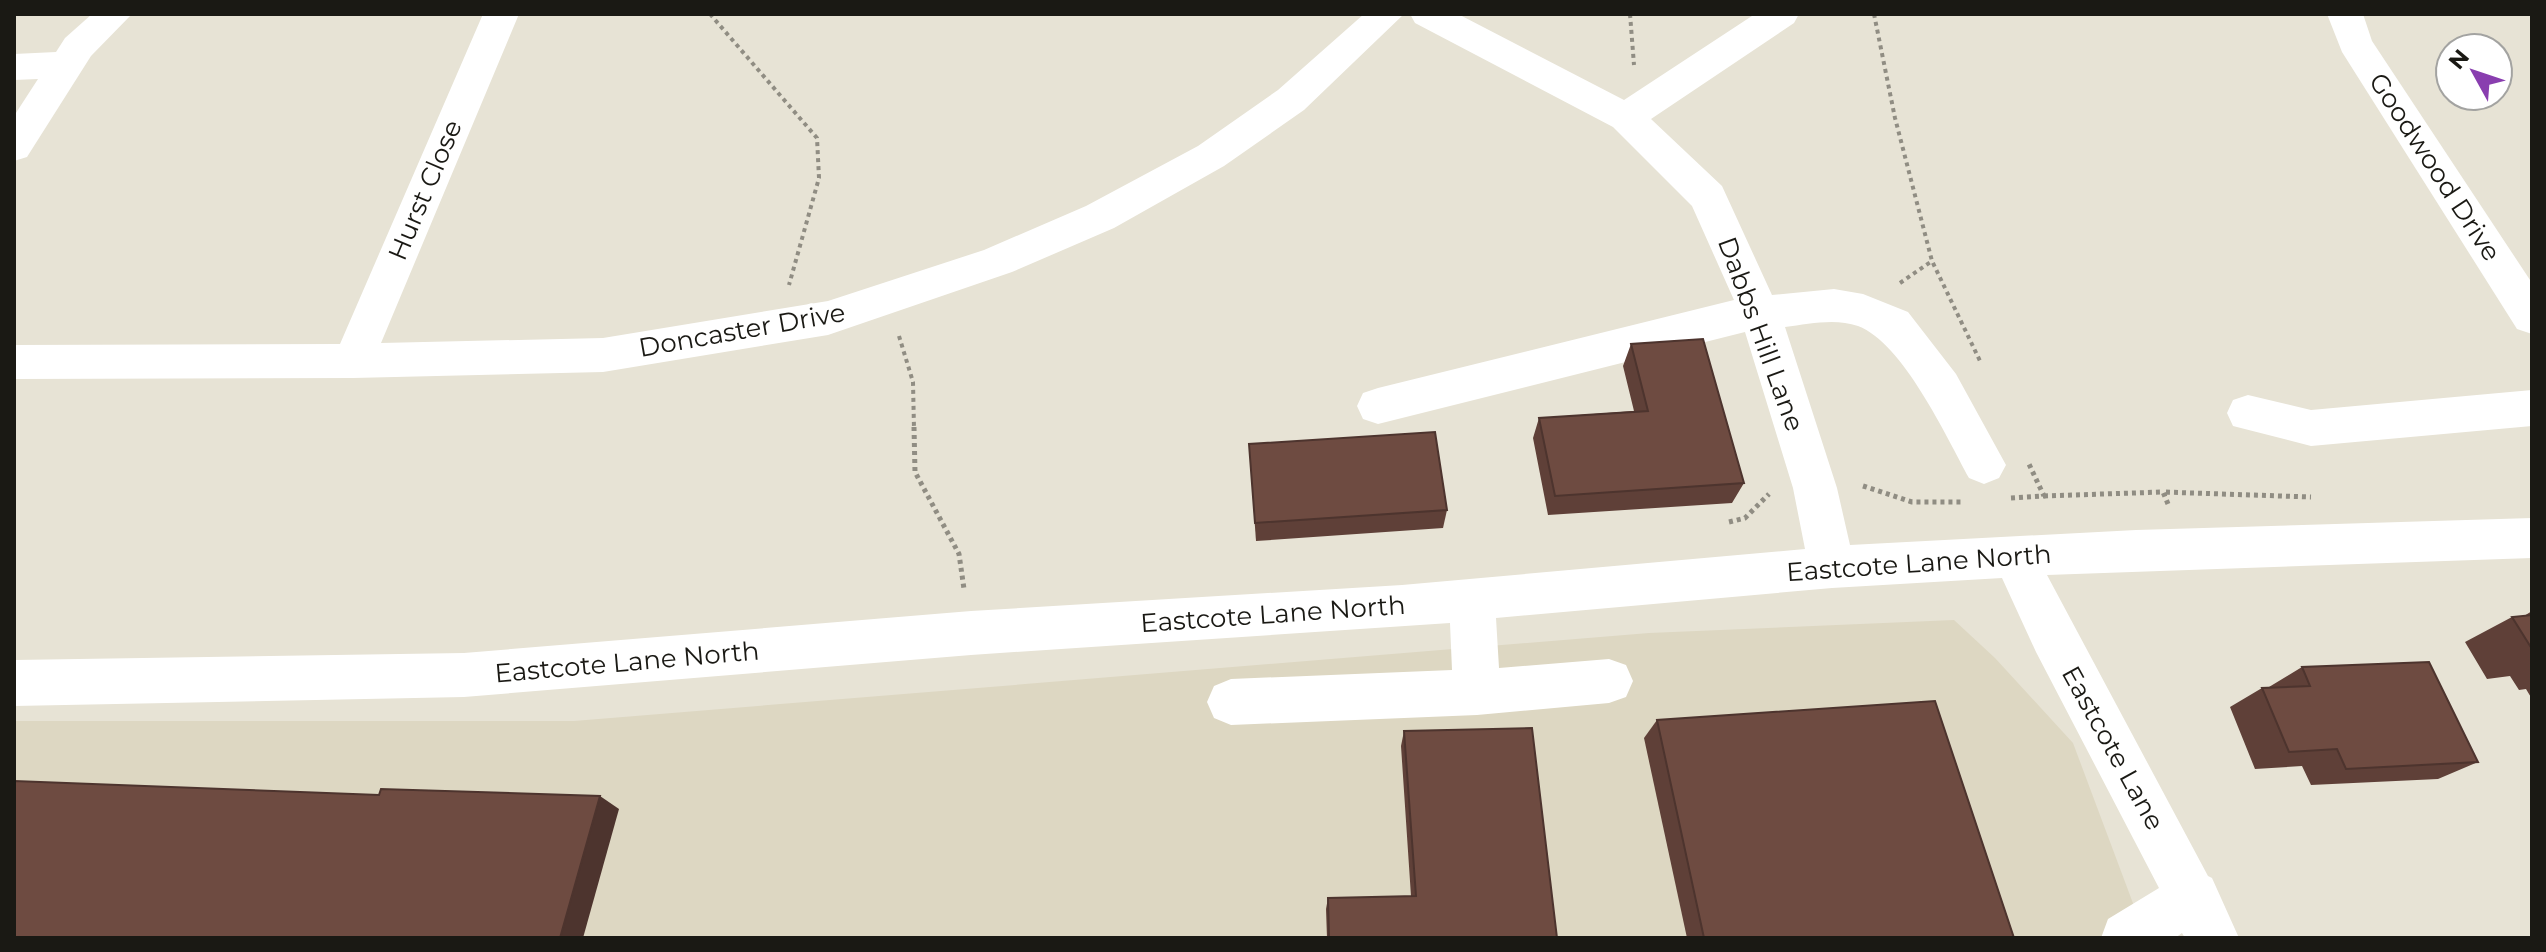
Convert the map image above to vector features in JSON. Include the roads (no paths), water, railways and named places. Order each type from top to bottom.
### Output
[{"type":"street","points":[[14,147],[73,56],[114,14]]},
{"type":"street","name":"Doncaster Drive","points":[[14,362],[353,361],[603,355],[828,318],[888,301],[998,261],[1100,217],[1211,156],[1291,100],[1386,14]]},
{"type":"street","name":"Dabbs Hill Lane","points":[[1428,14],[1626,117],[1708,197],[1759,311],[1815,488],[1832,567]]},
{"type":"street","points":[[1626,117],[1781,14]]},
{"type":"street","name":"Goodwood Drive","points":[[2345,14],[2355,43],[2532,317]]},
{"type":"street","name":"Hurst Close","points":[[353,361],[499,16]]},
{"type":"street","points":[[14,67],[73,56]]},
{"type":"street","points":[[1378,406],[1759,311],[1834,305],[1863,310],[1893,324],[1941,386],[1984,465]]},
{"type":"street","points":[[2248,413],[2311,428],[2532,408]]},
{"type":"street","name":"Eastcote Lane North","points":[[14,683],[464,675],[971,633],[1472,600],[1832,567],[2015,556],[2532,538]]},
{"type":"street","name":"Eastcote Lane","points":[[2015,556],[2053,637],[2204,917]]},
{"type":"street","points":[[1472,600],[1477,692]]},
{"type":"street","points":[[1231,702],[1477,692],[1609,681]]},
{"type":"street","points":[[2127,938],[2204,917]]}]
